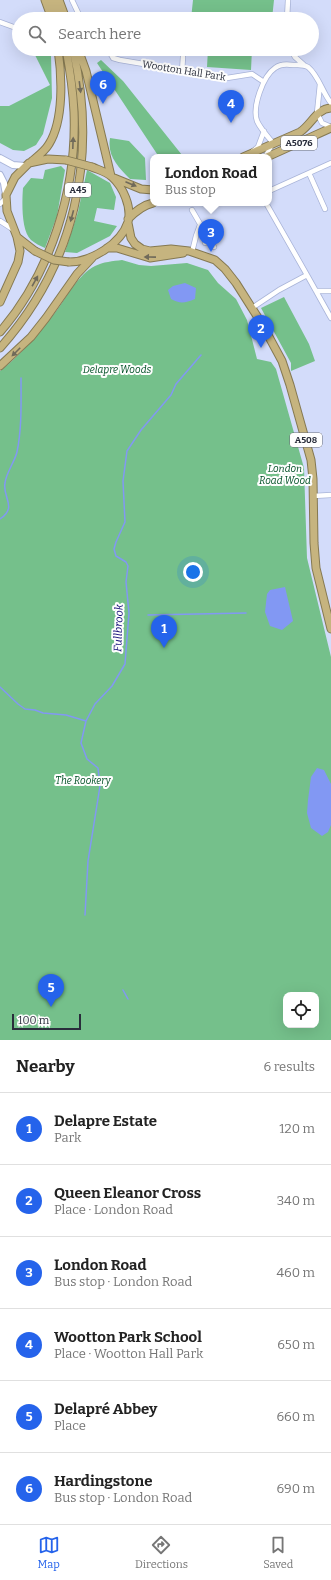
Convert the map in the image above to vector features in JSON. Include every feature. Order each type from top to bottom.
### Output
[{"type":"highway","points":[[45,0],[49,12]]},
{"type":"highway","points":[[52,0],[61,12]]},
{"type":"highway","points":[[59,0],[63,12]]},
{"type":"highway","points":[[0,302],[18,262],[20,251],[17,237],[7,211],[6,196],[15,177],[25,166],[32,162],[44,150],[50,142],[58,117],[60,84],[58,56]]},
{"type":"highway","name":"A45","points":[[0,332],[14,314],[37,276],[51,246],[63,210],[73,152],[74,113],[71,74],[67,56]]},
{"type":"highway","name":"A45","points":[[0,348],[22,320],[46,281],[70,225],[79,187],[83,153],[80,83],[74,56]]},
{"type":"highway","points":[[81,56],[86,71],[112,176]]},
{"type":"highway","points":[[317,113],[331,108]]},
{"type":"highway","name":"A5076","points":[[250,154],[305,129],[312,122],[317,113]]},
{"type":"highway","name":"A5076","points":[[272,154],[331,127]]},
{"type":"highway","points":[[32,162],[48,159],[66,160],[92,168],[141,189],[150,190]]},
{"type":"highway","name":"A508","points":[[112,176],[125,196],[128,208],[128,221],[131,238],[135,244],[142,249],[150,251],[171,249],[190,252],[215,260],[226,269],[236,283],[282,360],[311,460],[316,568],[331,628]]},
{"type":"highway","points":[[0,366],[31,337],[77,274],[94,257],[107,248],[122,232],[128,221],[136,212],[150,204]]},
{"type":"highway","points":[[17,237],[35,251],[54,260],[77,262],[94,257]]},
{"type":"highway","name":"A508","points":[[107,248],[118,248],[150,258],[190,252]]},
{"type":"main road","points":[[0,158],[7,163],[25,166]]},
{"type":"main road","points":[[0,175],[4,183],[6,196]]},
{"type":"street","points":[[72,0],[78,12]]},
{"type":"street","points":[[287,12],[288,0]]},
{"type":"street","points":[[0,22],[12,26]]},
{"type":"street","name":"Wootton Hall Park","points":[[112,56],[113,58],[120,60],[182,72],[227,78],[252,74],[264,82]]},
{"type":"street","points":[[182,72],[183,56]]},
{"type":"street","points":[[294,56],[317,78],[331,103]]},
{"type":"street","points":[[268,154],[273,143],[257,121],[256,110],[257,100],[264,82],[274,69],[279,66],[304,65]]},
{"type":"street","points":[[320,84],[317,113],[322,123],[331,127]]},
{"type":"street","points":[[248,154],[258,147],[264,131]]},
{"type":"street","points":[[272,190],[331,163]]},
{"type":"street","points":[[309,173],[325,209]]},
{"type":"street","points":[[0,204],[6,196]]},
{"type":"street","points":[[268,206],[331,317]]},
{"type":"street","points":[[192,210],[208,242],[214,247]]},
{"type":"street","points":[[0,221],[14,230]]},
{"type":"street","points":[[190,252],[200,225]]},
{"type":"street","points":[[252,308],[279,290],[307,276]]},
{"type":"street","points":[[316,291],[331,291]]},
{"type":"street","points":[[313,496],[331,495]]},
{"type":"green space","points":[[193,0],[274,0],[273,12],[192,12]]},
{"type":"green space","points":[[36,56],[51,56],[52,98],[43,134],[36,145],[24,151],[13,150],[0,143],[0,106],[9,106],[50,85]]},
{"type":"green space","points":[[208,56],[252,56],[251,70],[207,67]]},
{"type":"green space","points":[[101,60],[123,81],[181,154],[157,154],[97,63]]},
{"type":"green space","points":[[110,138],[129,141],[145,158],[146,180],[130,179],[121,170],[112,156],[110,150]]},
{"type":"green space","points":[[61,166],[65,170],[57,216],[45,248],[31,240],[25,230],[22,200],[23,188],[31,178],[43,179],[45,170]]},
{"type":"green space","points":[[87,170],[110,183],[116,197],[114,210],[97,208],[94,221],[117,226],[110,236],[77,253],[65,252],[78,212]]},
{"type":"green space","points":[[122,260],[139,265],[151,266],[187,263],[208,270],[218,283],[236,299],[247,320],[257,359],[271,362],[276,369],[304,468],[307,558],[331,657],[331,1040],[0,1040],[0,371],[23,350],[37,334],[83,275],[95,266]]},
{"type":"green space","points":[[284,297],[309,344],[315,361],[291,371],[291,363],[261,308]]},
{"type":"water","points":[[185,283],[196,288],[195,299],[177,302],[171,299],[168,290],[173,286]]},
{"type":"water","points":[[285,587],[293,621],[282,630],[270,626],[265,612],[267,594],[270,590]]},
{"type":"water","points":[[317,768],[324,770],[331,784],[331,825],[328,832],[322,836],[311,828],[307,813],[311,777]]},
{"type":"waterway","name":"Fullbrook","points":[[85,915],[88,861],[100,786],[98,768],[87,759],[81,743],[86,721],[95,704],[112,686],[125,664],[129,613],[126,582],[128,566],[126,562],[116,556],[114,549],[125,522],[123,481],[127,451],[141,430],[171,395],[176,384],[201,355]]},
{"type":"waterway","points":[[0,519],[8,510],[9,506],[5,493],[5,483],[16,456],[19,443],[21,378]]},
{"type":"waterway","points":[[148,615],[246,613]]},
{"type":"waterway","points":[[0,687],[25,709],[43,713],[66,715],[86,721]]},
{"type":"waterway","points":[[123,990],[128,999]]},
{"type":"place","name":"Hardingstone","points":[[103,104]]},
{"type":"place","name":"Wootton Park School","points":[[231,123]]},
{"type":"place","name":"London Road","points":[[211,252]]},
{"type":"place","name":"Queen Eleanor Cross","points":[[261,348]]},
{"type":"place","name":"Delapre Estate","points":[[164,648]]},
{"type":"place","name":"Delapré Abbey","points":[[51,1007]]},
{"type":"park label","name":"Delapre Woods","points":[[117,369]]},
{"type":"park label","name":"London Road Wood","points":[[285,474]]},
{"type":"park label","name":"The Rookery","points":[[83,780]]}]
